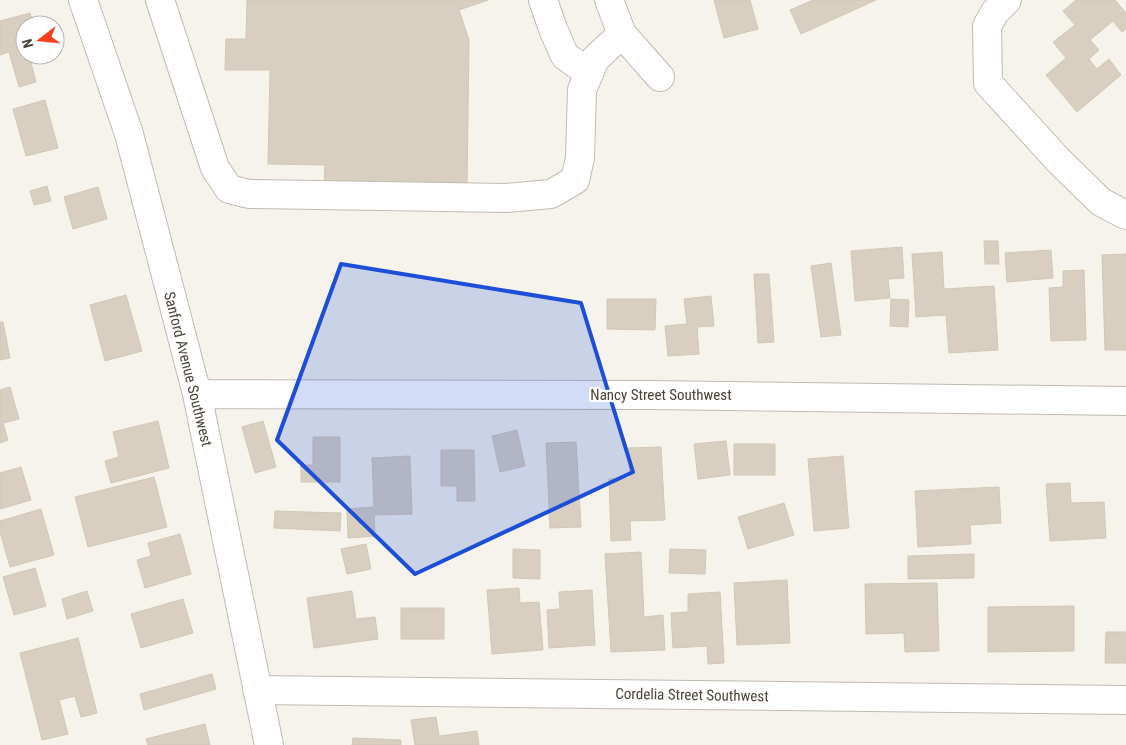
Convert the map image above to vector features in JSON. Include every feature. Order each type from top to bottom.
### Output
[{"type":"street","name":"Sanford Avenue Southwest","points":[[83,0],[129,134],[197,394],[269,745]]},
{"type":"street","points":[[160,0],[215,168],[229,189],[249,194],[506,198],[551,194],[575,180],[580,158],[582,90],[595,59],[622,34]]},
{"type":"street","points":[[543,0],[553,30],[565,56],[589,73]]},
{"type":"street","points":[[610,0],[622,34],[660,77]]},
{"type":"street","points":[[1007,0],[995,12],[987,26],[988,84],[1058,160],[1101,202],[1126,214]]},
{"type":"street","name":"Nancy Street Southwest","points":[[197,394],[640,395],[1126,401]]},
{"type":"street","name":"Cordelia Street Southwest","points":[[257,690],[1126,700]]},
{"type":"highlighted area","points":[[341,264],[581,303],[633,472],[415,574],[277,440]]},
{"type":"building","points":[[247,0],[488,0],[459,10],[469,40],[467,187],[324,185],[325,165],[268,164],[270,70],[225,70],[226,39],[246,39]]},
{"type":"building","points":[[714,0],[750,0],[758,29],[724,38]]},
{"type":"building","points":[[813,0],[876,0],[801,34],[790,10]]},
{"type":"building","points":[[1076,0],[1115,0],[1126,13],[1126,29],[1122,32],[1113,21],[1090,40],[1099,50],[1089,59],[1097,69],[1109,59],[1121,75],[1077,112],[1046,75],[1066,58],[1053,42],[1075,25],[1063,11]]},
{"type":"building","points":[[15,17],[15,65],[32,65],[36,82],[19,87],[9,52],[0,55],[0,21]]},
{"type":"building","points":[[45,100],[58,148],[26,156],[13,109]]},
{"type":"building","points":[[47,186],[51,201],[34,205],[30,191]]},
{"type":"building","points":[[98,187],[107,219],[73,229],[64,197]]},
{"type":"building","points":[[984,241],[998,241],[999,264],[985,264]]},
{"type":"building","points":[[902,247],[904,278],[888,279],[890,298],[855,301],[851,251]]},
{"type":"building","points":[[1051,250],[1053,278],[1007,282],[1005,253]]},
{"type":"building","points":[[942,252],[944,289],[994,286],[998,350],[949,353],[946,315],[916,317],[912,254]]},
{"type":"building","points":[[1126,254],[1126,350],[1105,350],[1102,255]]},
{"type":"building","points":[[831,263],[841,335],[821,337],[811,266]]},
{"type":"building","points":[[1084,270],[1086,340],[1051,341],[1049,288],[1063,287],[1063,271]]},
{"type":"building","points":[[754,274],[769,274],[774,342],[758,343]]},
{"type":"building","points":[[126,295],[142,351],[105,361],[90,305]]},
{"type":"building","points":[[711,296],[714,326],[697,327],[699,354],[668,356],[665,326],[687,324],[684,299]]},
{"type":"building","points":[[607,299],[656,299],[655,330],[607,329]]},
{"type":"building","points":[[891,299],[909,300],[908,327],[890,326]]},
{"type":"building","points":[[0,322],[3,322],[10,358],[0,360]]},
{"type":"building","points":[[10,387],[19,419],[3,423],[8,440],[0,443],[0,390]]},
{"type":"building","points":[[158,421],[169,468],[111,483],[105,461],[119,457],[113,432]]},
{"type":"building","points":[[263,421],[276,467],[255,473],[242,427]]},
{"type":"building","points":[[517,430],[525,466],[500,472],[492,436]]},
{"type":"building","points":[[313,437],[340,437],[340,482],[301,482],[301,465],[313,465]]},
{"type":"building","points":[[726,441],[730,475],[698,479],[694,444]]},
{"type":"building","points":[[576,442],[581,527],[550,528],[546,443]]},
{"type":"building","points":[[734,444],[775,444],[775,475],[734,475]]},
{"type":"building","points":[[661,447],[665,520],[630,521],[631,540],[611,541],[609,479],[630,478],[628,448]]},
{"type":"building","points":[[441,450],[474,450],[475,501],[457,501],[457,486],[441,486]]},
{"type":"building","points":[[410,456],[412,514],[374,515],[375,536],[348,538],[347,509],[374,507],[372,458]]},
{"type":"building","points":[[843,456],[849,528],[814,531],[808,459]]},
{"type":"building","points":[[21,467],[31,500],[0,509],[0,473]]},
{"type":"building","points":[[154,477],[167,527],[88,547],[75,497]]},
{"type":"building","points":[[1070,483],[1071,503],[1104,502],[1106,538],[1050,541],[1046,484]]},
{"type":"building","points":[[999,487],[1001,523],[970,525],[971,544],[918,547],[915,491]]},
{"type":"building","points":[[784,503],[794,535],[748,549],[738,517]]},
{"type":"building","points":[[41,509],[54,555],[10,567],[0,532],[0,521]]},
{"type":"building","points":[[275,511],[341,513],[340,531],[274,528]]},
{"type":"building","points":[[180,534],[191,574],[145,588],[137,560],[151,556],[148,543]]},
{"type":"building","points":[[366,544],[371,569],[347,574],[341,549]]},
{"type":"building","points":[[513,549],[540,550],[540,579],[513,578]]},
{"type":"building","points":[[670,549],[706,550],[705,574],[669,573]]},
{"type":"building","points":[[641,552],[644,617],[663,615],[665,650],[611,652],[605,554]]},
{"type":"building","points":[[974,554],[974,578],[908,579],[908,556]]},
{"type":"building","points":[[35,568],[46,606],[14,615],[3,577]]},
{"type":"building","points":[[787,580],[790,643],[737,645],[734,583]]},
{"type":"building","points":[[937,583],[939,651],[905,652],[904,633],[866,634],[865,584]]},
{"type":"building","points":[[519,588],[520,603],[539,602],[543,650],[492,654],[487,590]]},
{"type":"building","points":[[592,590],[595,645],[549,648],[547,610],[560,609],[559,592]]},
{"type":"building","points":[[87,591],[93,611],[67,619],[62,599]]},
{"type":"building","points":[[352,591],[356,619],[375,617],[378,639],[314,648],[307,598]]},
{"type":"building","points":[[720,592],[724,663],[708,664],[707,646],[673,648],[671,613],[688,612],[688,594]]},
{"type":"building","points":[[183,599],[193,633],[141,648],[131,614]]},
{"type":"building","points":[[1074,606],[1074,651],[988,652],[988,607]]},
{"type":"building","points":[[401,608],[444,608],[444,639],[401,639]]},
{"type":"building","points":[[1106,632],[1126,632],[1126,663],[1105,663]]},
{"type":"building","points":[[78,638],[97,713],[81,717],[75,696],[59,700],[68,734],[42,740],[20,653]]},
{"type":"building","points":[[212,674],[216,689],[144,710],[140,694]]},
{"type":"building","points":[[436,717],[439,736],[477,731],[479,745],[415,745],[411,720]]},
{"type":"building","points":[[205,724],[210,745],[148,745],[146,739]]},
{"type":"building","points":[[353,738],[401,740],[401,745],[352,745]]}]
